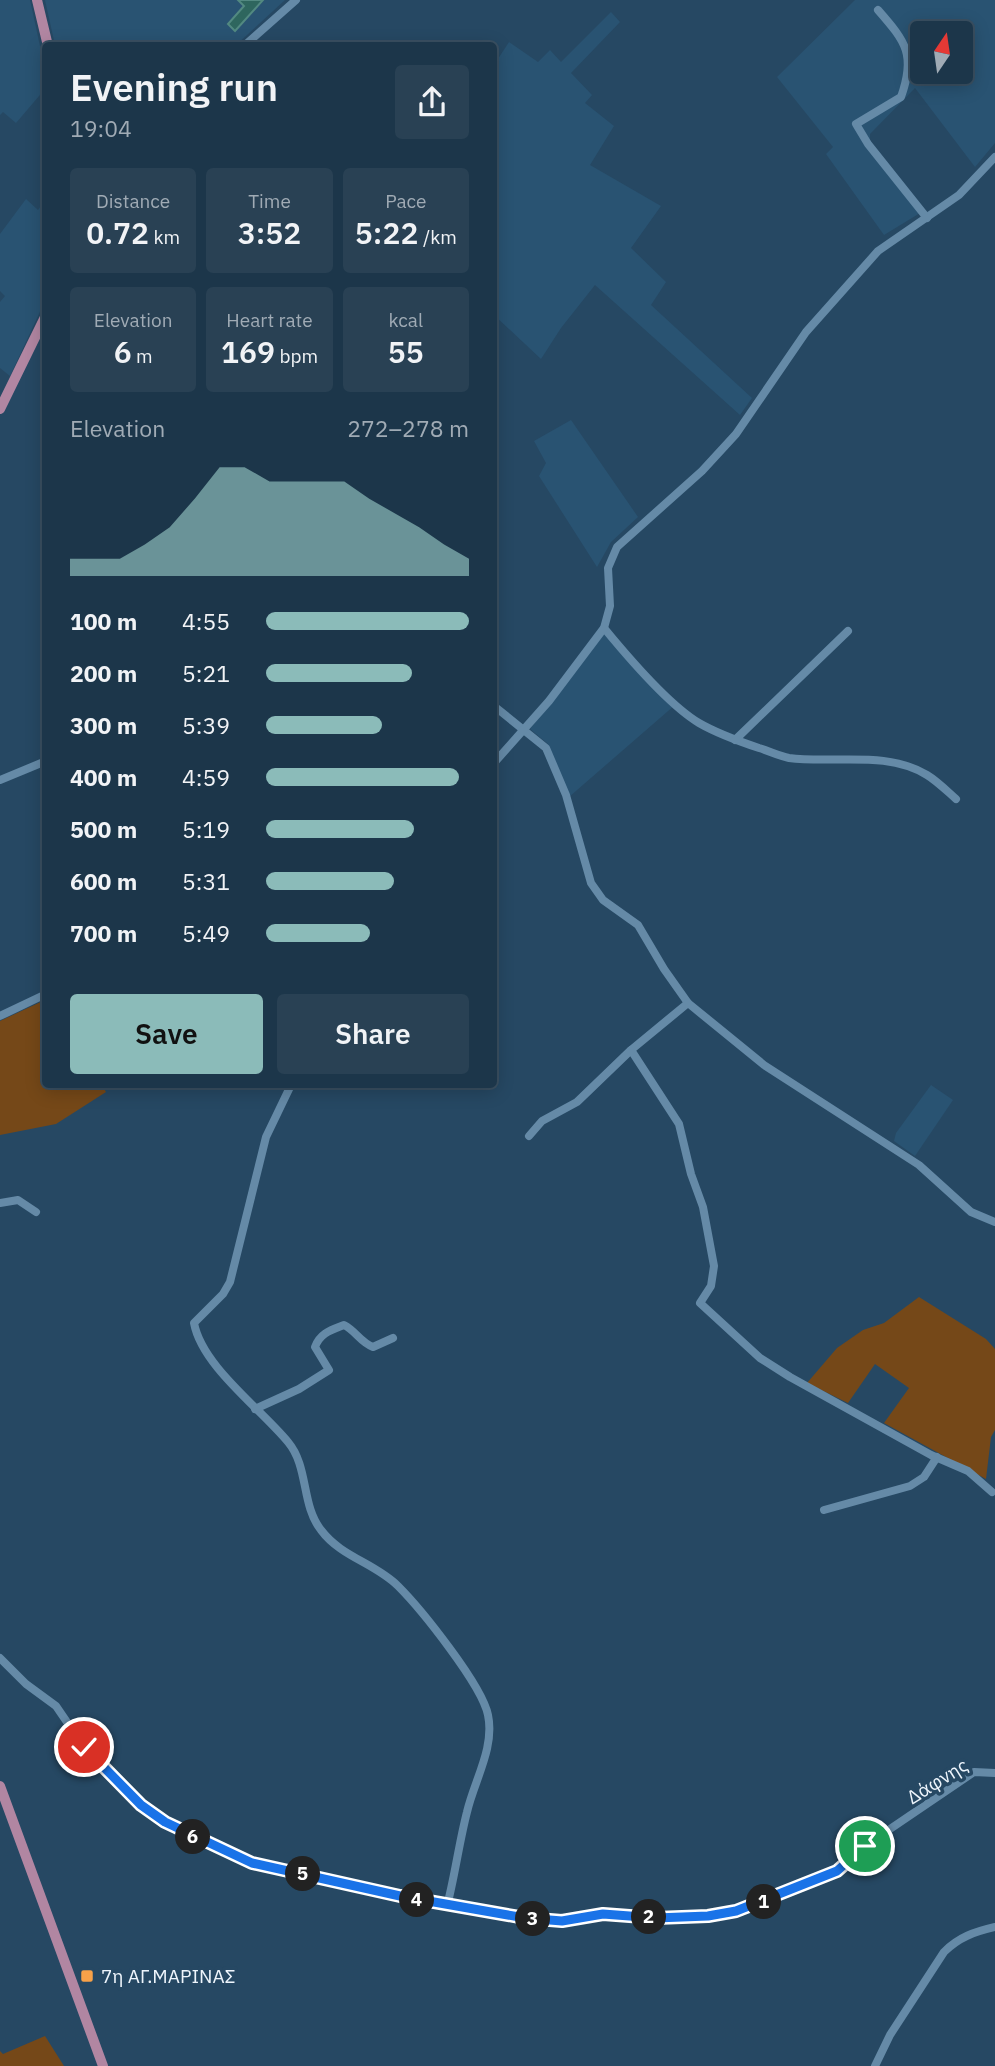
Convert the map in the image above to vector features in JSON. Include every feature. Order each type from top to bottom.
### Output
[{"type":"main road","points":[[37,0],[47,42]]},
{"type":"main road","points":[[1,405],[42,323]]},
{"type":"main road","points":[[0,1786],[103,2066]]},
{"type":"street","points":[[249,42],[296,0]]},
{"type":"street","points":[[878,10],[902,38],[910,59],[906,82],[901,97],[856,124],[927,218]]},
{"type":"street","points":[[497,760],[525,729],[604,628],[610,606],[608,568],[617,547],[702,471],[736,433],[794,349],[878,250],[959,195],[995,157]]},
{"type":"street","points":[[604,628],[629,658],[696,721],[735,740],[786,758],[823,761],[859,759],[904,766],[926,774],[956,799]]},
{"type":"street","points":[[735,740],[848,631]]},
{"type":"street","points":[[497,708],[546,748],[566,794],[591,883],[603,900],[638,925],[688,1003],[764,1065],[919,1166],[971,1212],[995,1222]]},
{"type":"street","points":[[0,780],[42,763]]},
{"type":"street","points":[[0,1016],[42,996]]},
{"type":"street","points":[[529,1136],[542,1121],[578,1102],[631,1050],[688,1003]]},
{"type":"street","points":[[631,1050],[679,1124],[703,1207],[714,1266],[711,1286],[700,1303],[770,1364],[937,1457],[968,1471],[992,1492]]},
{"type":"street","points":[[290,1088],[266,1137],[230,1282],[223,1294],[194,1323],[201,1345],[255,1409],[288,1441],[296,1454],[314,1520],[321,1530],[350,1556],[396,1584],[466,1672],[484,1702],[488,1714],[489,1739],[466,1814],[447,1906]]},
{"type":"street","points":[[0,1203],[18,1200],[36,1212]]},
{"type":"street","points":[[255,1409],[299,1389],[329,1370],[315,1347],[318,1339],[327,1331],[344,1325],[352,1329],[365,1344],[373,1347],[393,1338]]},
{"type":"street","points":[[824,1510],[910,1486],[923,1477],[937,1457]]},
{"type":"street","name":"Δάφνης","points":[[0,1658],[26,1684],[56,1706],[84,1747],[108,1773],[165,1822],[252,1863],[447,1906],[562,1921],[603,1914],[656,1918],[708,1916],[736,1911],[837,1871],[865,1846],[974,1772],[995,1773]]},
{"type":"street","points":[[875,2066],[890,2035],[944,1952],[969,1934],[995,1927]]},
{"type":"shaded area","points":[[0,0],[30,0],[42,55],[42,93],[16,123],[3,112],[0,115]]},
{"type":"shaded area","points":[[45,0],[285,0],[239,42],[54,42]]},
{"type":"shaded area","points":[[855,0],[995,0],[995,143],[975,167],[915,88],[870,134],[870,141],[925,210],[884,235],[826,154],[833,147],[777,77]]},
{"type":"shaded area","points":[[611,12],[620,22],[571,73],[592,95],[585,103],[614,126],[590,165],[661,206],[631,248],[666,282],[651,305],[752,398],[740,415],[595,285],[561,328],[541,359],[497,318],[497,60],[509,42],[538,62],[550,50],[561,62]]},
{"type":"shaded area","points":[[26,199],[38,210],[42,204],[42,307],[10,376],[0,368],[0,302],[5,296],[0,291],[0,234]]},
{"type":"shaded area","points":[[571,420],[638,517],[611,542],[597,567],[539,476],[546,463],[534,441]]},
{"type":"shaded area","points":[[603,633],[675,705],[569,797],[548,744],[530,729]]},
{"type":"shaded area","points":[[42,1001],[42,1088],[104,1088],[106,1092],[56,1124],[0,1135],[0,1021]]},
{"type":"shaded area","points":[[931,1085],[953,1100],[915,1156],[894,1141],[896,1133]]},
{"type":"shaded area","points":[[919,1297],[986,1339],[995,1349],[995,1430],[991,1437],[986,1479],[884,1423],[909,1388],[875,1364],[848,1403],[807,1383],[837,1348],[863,1330],[884,1323]]},
{"type":"shaded area","points":[[45,2036],[64,2066],[0,2066],[0,2051],[3,2054]]},
{"type":"building","points":[[238,0],[263,0],[235,31],[228,24],[244,6]]},
{"type":"place","name":"7η ΑΓ.ΜΑΡΙΝΑΣ","points":[[87,1976]]},
{"type":"route","points":[[84,1747],[141,1805],[165,1822],[252,1863],[447,1906],[485,1909],[525,1918],[562,1921],[603,1914],[656,1918],[708,1916],[736,1911],[837,1871],[865,1846]]}]
